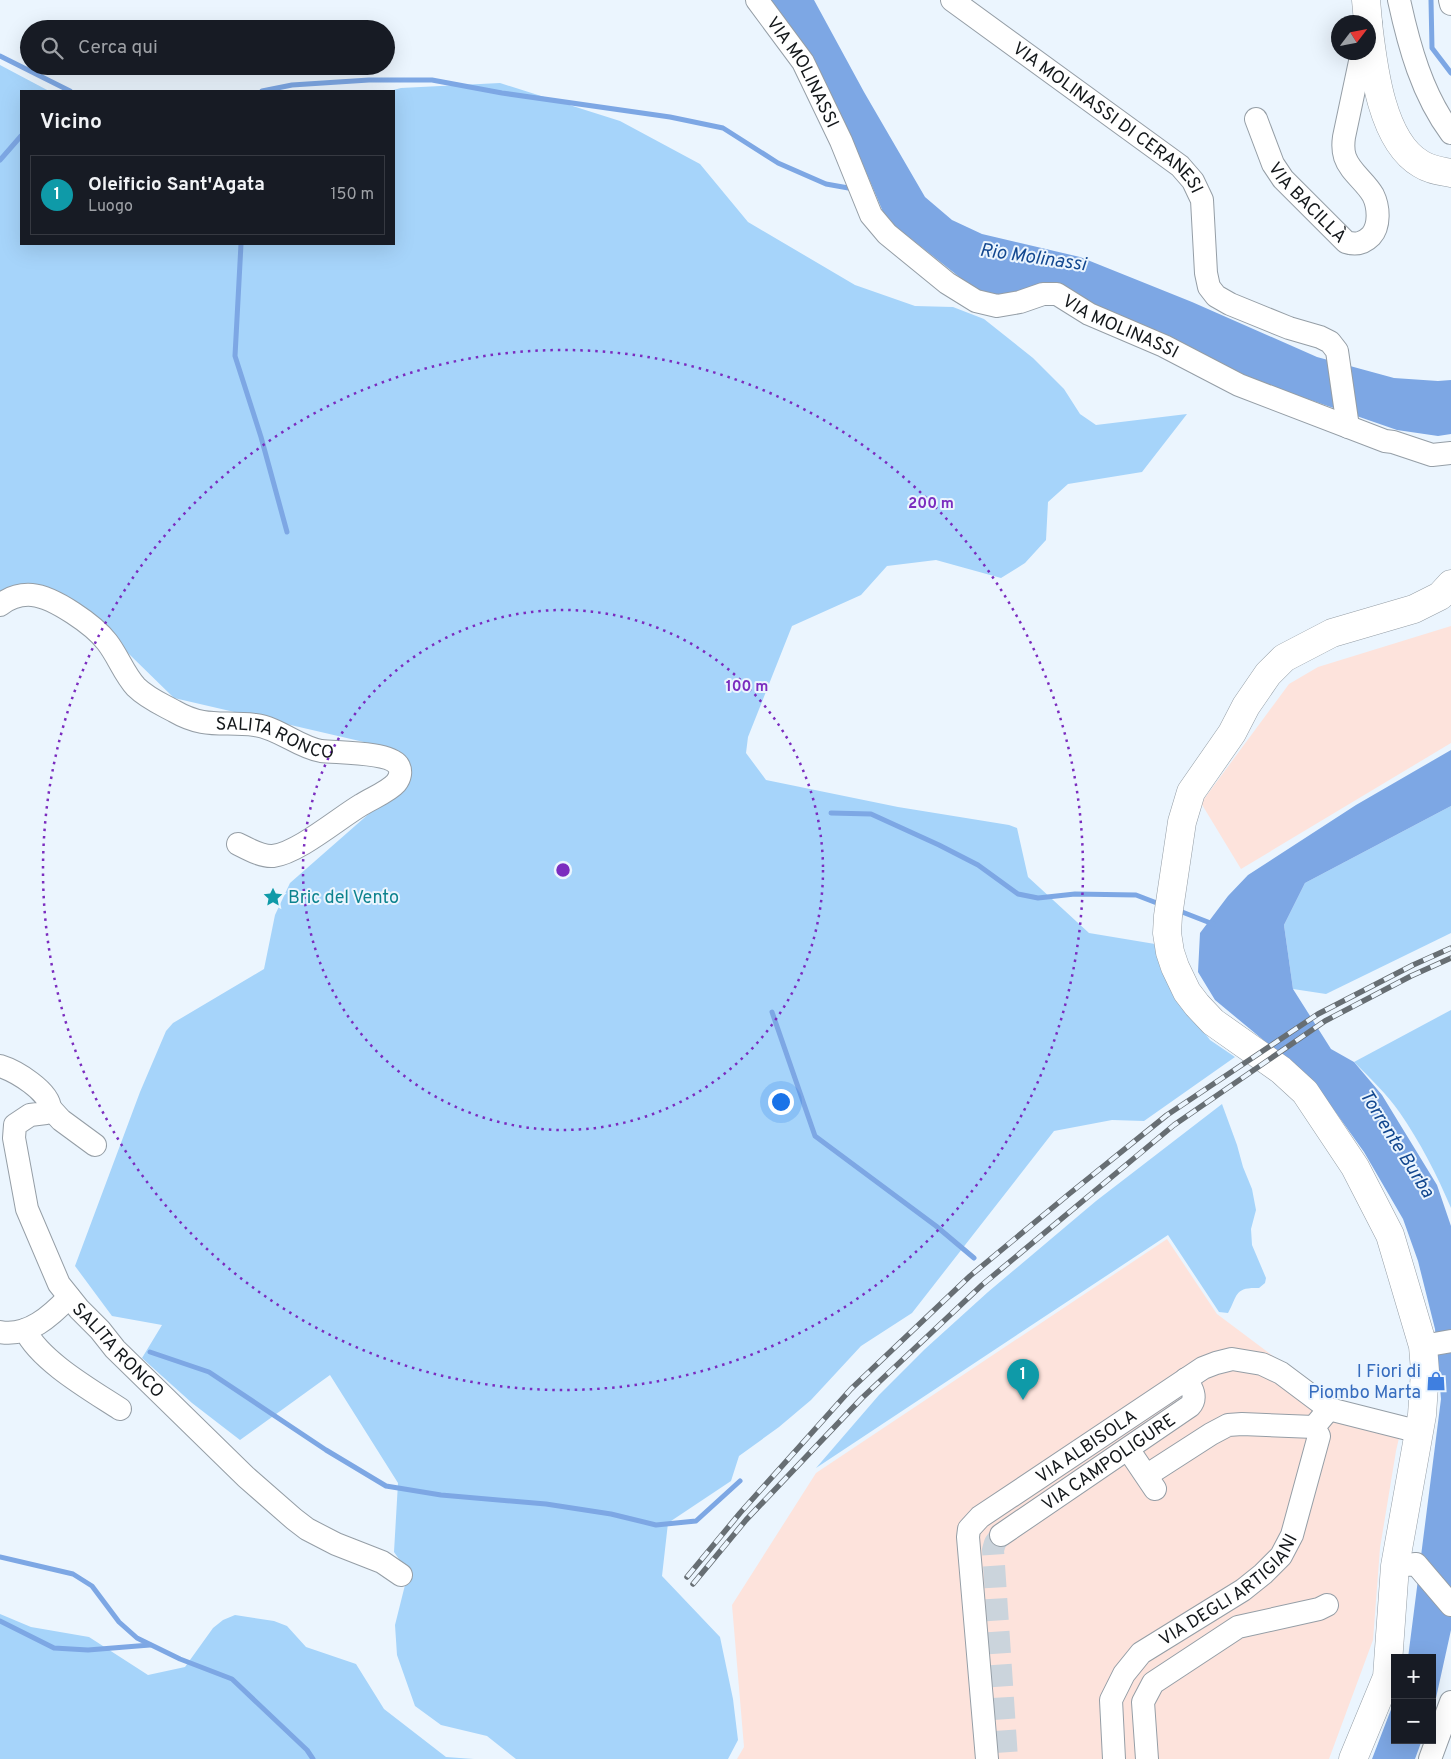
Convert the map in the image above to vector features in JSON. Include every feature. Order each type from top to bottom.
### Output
[{"type":"main road","points":[[1366,0],[1367,15]]},
{"type":"main road","points":[[1370,60],[1386,116],[1405,150],[1422,165],[1433,170],[1451,173]]},
{"type":"main road","points":[[1353,1759],[1387,1677],[1406,1565],[1422,1415],[1424,1371],[1436,1344],[1390,1234],[1355,1167],[1305,1092],[1281,1070],[1213,1022],[1197,1005],[1175,967],[1167,933],[1172,881],[1180,830],[1191,792],[1232,733],[1246,706],[1268,674],[1284,658],[1332,633],[1414,609],[1440,596],[1451,584]]},
{"type":"street","name":"VIA MOLINASSI","points":[[757,0],[803,62],[841,141],[871,215],[887,234],[910,255],[946,283],[976,301],[997,306],[1020,302],[1043,294],[1057,294],[1089,314],[1164,346],[1239,385],[1347,422],[1385,441],[1394,442],[1432,455],[1451,453]]},
{"type":"street","name":"VIA MOLINASSI DI CERANESI","points":[[952,0],[1180,166],[1200,191],[1206,273],[1209,287],[1216,296],[1230,304],[1330,342],[1336,351],[1347,422]]},
{"type":"street","points":[[1352,0],[1355,15]]},
{"type":"street","points":[[1399,0],[1413,58],[1424,85],[1451,133]]},
{"type":"street","points":[[1450,0],[1451,4]]},
{"type":"street","name":"VIA BACILLÀ","points":[[1256,119],[1273,164],[1283,180],[1346,242],[1353,244],[1361,243],[1373,233],[1376,224],[1377,207],[1372,195],[1352,170],[1344,156],[1343,147],[1344,137],[1365,60]]},
{"type":"street","name":"SALITA RONCO","points":[[0,605],[16,596],[31,594],[64,608],[88,625],[107,642],[136,687],[190,720],[213,724],[256,725],[269,728],[318,750],[376,756],[387,758],[398,764],[400,774],[394,785],[308,840],[284,853],[272,856],[251,851],[238,844]]},
{"type":"street","points":[[0,1066],[27,1080],[45,1095],[49,1101],[50,1108],[61,1120],[95,1145]]},
{"type":"street","name":"SALITA RONCO","points":[[50,1108],[46,1113],[30,1115],[18,1122],[15,1125],[14,1138],[27,1209],[59,1284],[115,1349],[246,1477],[294,1519],[306,1528],[336,1544],[382,1562],[401,1575]]},
{"type":"street","points":[[0,1332],[8,1333],[25,1330],[40,1324],[69,1297]]},
{"type":"street","points":[[25,1330],[31,1341],[44,1355],[79,1382],[120,1409]]},
{"type":"street","name":"VIA ALBISOLA","points":[[987,1759],[968,1536],[969,1528],[980,1517],[1186,1379],[1216,1362],[1232,1359],[1262,1364],[1281,1372],[1329,1409],[1420,1432]]},
{"type":"street","name":"VIA CAMPOLIGURE","points":[[1001,1535],[1128,1449],[1193,1402],[1194,1394],[1186,1379]]},
{"type":"street","points":[[1128,1449],[1154,1480],[1211,1434],[1228,1425],[1314,1427],[1329,1409]]},
{"type":"street","name":"VIA DEGLI ARTIGIANI","points":[[1114,1759],[1111,1700],[1124,1674],[1141,1653],[1243,1590],[1263,1574],[1280,1556],[1292,1535],[1319,1436],[1314,1427]]},
{"type":"street","points":[[1406,1565],[1451,1605]]},
{"type":"street","points":[[1147,1759],[1143,1702],[1153,1683],[1238,1627],[1319,1609],[1327,1605]]},
{"type":"street","points":[[1430,1759],[1451,1702]]},
{"type":"shaded area","points":[[0,65],[47,90],[20,90],[20,245],[395,245],[395,90],[393,90],[500,83],[620,121],[700,164],[748,222],[855,285],[915,306],[953,307],[984,319],[1033,358],[1064,389],[1080,414],[1096,425],[1187,414],[1142,472],[1068,484],[1048,502],[1046,540],[1025,563],[1001,578],[936,560],[887,566],[861,595],[792,626],[748,737],[746,753],[766,780],[898,807],[1009,825],[1017,828],[1028,877],[1089,933],[1155,944],[1172,989],[1210,1040],[1235,1057],[1144,1121],[1112,1120],[1054,1131],[912,1313],[861,1346],[811,1400],[779,1427],[739,1456],[731,1481],[668,1523],[662,1576],[720,1637],[733,1699],[738,1740],[728,1759],[516,1759],[487,1736],[441,1725],[415,1706],[397,1655],[395,1625],[406,1581],[403,1565],[394,1552],[398,1483],[330,1375],[240,1440],[192,1403],[142,1358],[162,1325],[112,1316],[75,1266],[140,1092],[166,1031],[173,1023],[264,969],[275,915],[290,883],[404,783],[402,755],[394,749],[174,698],[87,613],[0,595]]},
{"type":"shaded area","points":[[1451,626],[1451,743],[1241,869],[1201,803],[1289,684],[1318,667]]},
{"type":"shaded area","points":[[1451,806],[1451,933],[1326,994],[1293,989],[1284,925],[1305,883]]},
{"type":"shaded area","points":[[1451,1010],[1451,1208],[1428,1159],[1400,1113],[1390,1099],[1354,1062]]},
{"type":"shaded area","points":[[1222,1104],[1252,1189],[1256,1210],[1251,1229],[1252,1245],[1266,1278],[1265,1283],[1259,1288],[1241,1291],[1238,1293],[1228,1313],[1219,1312],[1168,1235],[816,1468],[879,1395],[925,1349],[988,1292],[1096,1201]]},
{"type":"shaded area","points":[[1167,1239],[1217,1314],[1330,1399],[1404,1416],[1396,1451],[1380,1548],[1373,1640],[1329,1759],[737,1759],[744,1747],[732,1605],[816,1473]]},
{"type":"shaded area","points":[[0,1614],[31,1627],[89,1637],[148,1675],[185,1667],[213,1628],[223,1620],[235,1615],[274,1621],[287,1626],[306,1647],[356,1664],[384,1709],[446,1757],[474,1759],[0,1759]]},
{"type":"water","name":"Rio Molinassi","points":[[770,0],[814,0],[864,92],[925,197],[952,220],[982,234],[1080,257],[1192,302],[1317,357],[1394,378],[1451,380],[1451,434],[1438,436],[1397,430],[1241,376],[1110,314],[1059,287],[995,299],[972,287],[886,219],[849,132],[805,47]]},
{"type":"water","points":[[1451,750],[1451,806],[1305,883],[1284,925],[1293,989],[1331,1049],[1354,1062],[1382,1095],[1437,1185],[1451,1226],[1451,1630],[1436,1698],[1436,1654],[1409,1654],[1441,1399],[1435,1329],[1418,1261],[1403,1219],[1364,1152],[1329,1103],[1296,1067],[1215,1000],[1198,972],[1200,933],[1228,896],[1248,875],[1356,805]]},
{"type":"water","points":[[1391,1709],[1391,1744],[1421,1744],[1415,1759],[1372,1759]]},
{"type":"waterway","name":"Torrente Burba","points":[[1431,0],[1432,48],[1451,73]]},
{"type":"waterway","points":[[0,56],[20,66]]},
{"type":"waterway","points":[[38,75],[68,90]]},
{"type":"waterway","points":[[267,90],[292,85],[369,80],[432,80],[502,93],[670,117],[723,128],[778,163],[826,184],[854,189]]},
{"type":"waterway","points":[[0,160],[20,137]]},
{"type":"waterway","points":[[241,245],[235,356],[261,437],[287,532]]},
{"type":"waterway","points":[[831,813],[871,814],[978,865],[1018,894],[1038,898],[1075,894],[1136,895],[1162,905]]},
{"type":"waterway","points":[[1177,910],[1213,924]]},
{"type":"waterway","points":[[772,1012],[815,1136],[936,1226],[974,1258]]},
{"type":"waterway","points":[[150,1352],[209,1372],[326,1450],[386,1486],[441,1495],[546,1504],[611,1514],[656,1525],[696,1521],[740,1481]]},
{"type":"waterway","points":[[0,1557],[73,1574],[92,1586],[119,1622],[137,1638],[180,1659],[232,1679],[307,1750],[313,1759]]},
{"type":"waterway","points":[[0,1621],[54,1648],[88,1650],[150,1645]]},
{"type":"tunnel","points":[[1001,1535],[995,1543],[993,1550],[1007,1759]]},
{"type":"railway","points":[[687,1577],[740,1513],[851,1389],[970,1276],[1069,1194],[1167,1115],[1318,1014],[1413,965],[1451,948]]},
{"type":"railway","points":[[693,1584],[746,1520],[862,1398],[982,1285],[1174,1125],[1325,1021],[1411,976],[1451,958]]},
{"type":"place","name":"Bric del Vento","points":[[273,897]]},
{"type":"place","name":"I Fiori di Piombo Marta","points":[[1436,1381]]},
{"type":"place","name":"Oleificio Sant'Agata","points":[[1023,1400]]}]
